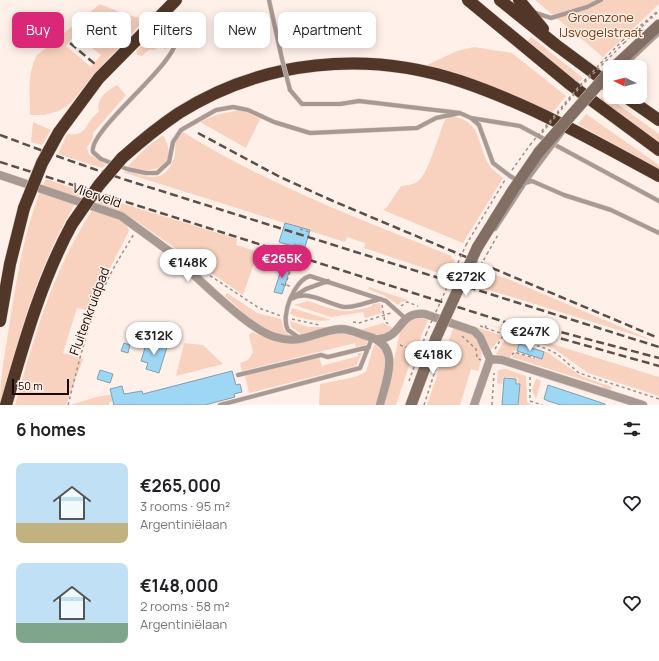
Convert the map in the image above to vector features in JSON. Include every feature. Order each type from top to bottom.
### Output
[{"type":"highway","points":[[468,0],[565,81],[659,150]]},
{"type":"highway","points":[[500,0],[556,45],[603,80]]},
{"type":"highway","points":[[519,0],[556,45]]},
{"type":"highway","points":[[0,320],[10,264],[24,208],[42,163],[59,132],[98,78],[176,1]]},
{"type":"highway","points":[[6,405],[27,333],[46,278],[72,224],[99,185],[122,158],[147,136],[179,114],[226,89],[263,75],[302,66],[359,63],[417,69],[486,90],[560,124],[659,176]]},
{"type":"highway","points":[[636,104],[659,120]]},
{"type":"street","points":[[618,60],[626,45],[659,25]]},
{"type":"street","points":[[411,405],[431,336],[477,248],[522,182],[537,149],[603,78]]},
{"type":"street","name":"Vlierveld","points":[[0,176],[114,213],[138,228],[177,257],[186,268],[255,328],[273,337],[284,339],[302,339],[340,329],[352,330],[376,338]]},
{"type":"street","points":[[376,338],[393,335],[405,318],[414,314],[425,314],[470,329],[480,338],[489,360],[474,405]]},
{"type":"street","points":[[376,338],[387,348],[389,357],[388,370],[380,405]]},
{"type":"street","points":[[489,360],[510,363],[643,405]]},
{"type":"lane","points":[[269,0],[290,90],[302,104],[370,102],[460,113],[471,118],[520,126],[659,201]]},
{"type":"lane","points":[[529,11],[551,18],[587,7],[601,0]]},
{"type":"lane","points":[[630,60],[659,33]]},
{"type":"lane","points":[[173,48],[149,79],[110,122],[93,144],[93,152],[101,159],[137,172],[157,173],[169,162],[173,142],[180,130],[209,114],[233,107],[248,110],[274,122],[310,133],[417,128],[436,118],[460,113]]},
{"type":"lane","points":[[537,149],[576,117],[603,88]]},
{"type":"lane","points":[[471,118],[479,125],[493,163],[522,182],[532,181],[564,195],[612,210],[659,233]]},
{"type":"lane","points":[[302,339],[288,330],[285,317],[296,286],[304,277],[310,276],[329,281],[381,299],[390,303],[405,318]]},
{"type":"lane","points":[[291,300],[297,293],[329,281]]},
{"type":"lane","points":[[291,300],[296,296],[307,295],[346,307],[381,299]]},
{"type":"lane","points":[[220,405],[357,369],[362,366],[369,347],[376,338]]},
{"type":"lane","points":[[238,375],[321,354],[328,357],[369,347]]},
{"type":"path","points":[[408,383],[419,352],[431,336],[466,245],[509,174],[537,149],[580,85],[626,45],[659,11]]},
{"type":"path","name":"Fluitenkruidpad","points":[[68,405],[103,289],[116,262],[138,228]]},
{"type":"path","points":[[300,229],[309,232],[309,236]]},
{"type":"path","points":[[294,245],[305,248],[304,252]]},
{"type":"path","points":[[286,286],[293,263]]},
{"type":"path","points":[[198,267],[259,308],[309,324],[324,325]]},
{"type":"path","points":[[281,284],[286,286],[296,286]]},
{"type":"path","points":[[381,299],[384,321]]},
{"type":"path","points":[[427,321],[434,324]]},
{"type":"path","points":[[485,328],[487,324]]},
{"type":"path","points":[[489,360],[504,334],[557,354],[579,373],[659,399]]},
{"type":"path","points":[[461,335],[476,349],[477,358],[489,360]]},
{"type":"path","points":[[400,346],[419,352]]},
{"type":"path","points":[[510,363],[514,352],[535,358]]},
{"type":"path","points":[[489,360],[494,372],[492,405]]},
{"type":"path","points":[[424,405],[437,363]]},
{"type":"path","points":[[530,369],[530,401],[534,404],[542,405]]},
{"type":"green space","name":"Groenzone IJsvogelstraat","points":[[535,0],[659,0],[659,4],[603,57]]},
{"type":"green space","points":[[100,4],[120,12],[90,12]]},
{"type":"green space","points":[[131,16],[139,18],[139,25],[131,34]]},
{"type":"green space","points":[[72,27],[72,39],[66,46],[91,67],[101,55],[92,48],[118,48],[94,74],[71,103],[59,111],[44,115],[30,115],[30,76],[37,55],[46,48],[64,48],[64,33]]},
{"type":"green space","points":[[531,37],[583,78],[578,83],[527,42]]},
{"type":"green space","points":[[474,47],[512,53],[566,96],[552,113],[482,83],[427,65],[457,51]]},
{"type":"green space","points":[[139,48],[158,48],[153,50],[150,49],[142,56],[137,55],[136,51]]},
{"type":"green space","points":[[117,85],[126,95],[93,133],[93,138],[87,147],[89,154],[106,164],[102,168],[58,154],[67,134],[80,133],[83,131],[94,116],[99,112],[98,108],[102,96]]},
{"type":"green space","points":[[607,104],[617,104],[659,134],[659,143]]},
{"type":"green space","points":[[239,110],[260,119],[246,148],[200,122],[216,115]]},
{"type":"green space","points":[[586,114],[659,165],[659,169],[578,124]]},
{"type":"green space","points":[[451,116],[469,123],[474,128],[489,165],[503,178],[463,243],[383,210],[387,207],[401,186],[415,183],[421,178],[429,163],[445,120]]},
{"type":"green space","points":[[33,122],[51,130],[42,145],[31,142]]},
{"type":"green space","points":[[183,132],[247,168],[314,200],[452,256],[451,258],[455,260],[448,276],[364,248],[365,243],[347,237],[345,242],[122,172],[154,177],[161,175],[167,171],[172,163],[175,155],[177,140]]},
{"type":"green space","points":[[163,135],[168,146],[169,155],[167,162],[156,169],[147,170],[128,166],[147,147]]},
{"type":"green space","points":[[46,179],[84,192],[79,198],[43,186]]},
{"type":"green space","points":[[40,192],[75,204],[50,251],[40,276],[22,327],[0,405],[1,383],[18,271],[25,239]]},
{"type":"green space","points":[[101,197],[237,239],[236,245],[258,252],[243,295],[132,218],[97,203]]},
{"type":"green space","points":[[93,209],[126,222],[129,231],[110,268],[92,311],[77,308],[63,353],[83,359],[66,405],[15,405],[37,329],[46,304],[67,255]]},
{"type":"green space","points":[[480,270],[508,279],[654,341],[473,285]]},
{"type":"green space","points":[[369,287],[408,300],[401,302],[398,305],[383,295],[368,289]]},
{"type":"green space","points":[[227,293],[257,313],[281,319],[284,330],[290,336],[271,331],[254,322],[225,296]]},
{"type":"green space","points":[[308,301],[332,309],[346,311],[362,309],[372,306],[372,304],[380,303],[382,313],[365,318],[363,312],[331,317],[294,305]]},
{"type":"green space","points":[[292,308],[331,320],[315,321],[300,318],[290,314]]},
{"type":"green space","points":[[421,318],[428,320],[410,363],[396,405],[384,405],[400,332],[408,322]]},
{"type":"green space","points":[[290,321],[308,327],[331,327],[301,334],[291,327]]},
{"type":"green space","points":[[383,323],[393,328],[381,335],[360,330]]},
{"type":"green space","points":[[487,324],[659,377],[659,396],[588,373],[553,348]]},
{"type":"green space","points":[[454,326],[470,334],[479,342],[482,354],[478,371],[471,369],[460,405],[427,405]]},
{"type":"green space","points":[[473,326],[500,335],[501,338],[491,349],[481,333]]},
{"type":"green space","points":[[252,332],[272,340],[301,343],[340,332],[367,340],[367,343],[356,347],[355,343],[242,371],[240,363],[248,360],[253,352],[249,335]]},
{"type":"green space","points":[[506,338],[547,352],[581,376],[612,387],[610,391],[602,388],[603,386],[514,358],[512,359],[515,352],[536,359],[536,357],[542,359],[544,352],[519,345],[517,351],[513,350],[510,359],[496,354]]},
{"type":"green space","points":[[184,343],[203,345],[223,364],[176,376]]},
{"type":"green space","points":[[376,344],[385,352],[386,365],[376,405],[319,405],[320,384],[355,377],[366,372],[374,345]]},
{"type":"green space","points":[[358,353],[362,353],[356,366],[249,393],[245,375],[319,357],[322,366],[358,356]]},
{"type":"green space","points":[[506,369],[526,376],[527,402],[531,405],[516,405],[518,378],[503,377],[502,384],[497,383],[498,370]]},
{"type":"green space","points":[[536,379],[541,381],[536,399],[532,390]]},
{"type":"green space","points":[[119,393],[120,399],[109,402],[109,405],[70,405],[97,397]]},
{"type":"building","points":[[285,223],[310,230],[304,250],[279,242]]},
{"type":"building","points":[[283,264],[291,266],[282,294],[274,292]]},
{"type":"building","points":[[147,341],[167,347],[159,373],[146,369],[148,363],[141,361]]},
{"type":"building","points":[[124,343],[130,345],[128,353],[121,351]]},
{"type":"building","points":[[519,344],[544,352],[542,359],[517,351]]},
{"type":"building","points":[[100,370],[113,374],[110,383],[97,379]]},
{"type":"building","points":[[232,371],[236,385],[240,384],[242,392],[234,394],[235,397],[205,405],[114,405],[110,389],[122,386],[124,394],[142,391],[143,394]]},
{"type":"building","points":[[504,378],[516,379],[516,384],[520,384],[518,405],[502,405]]},
{"type":"building","points":[[548,385],[605,405],[561,405],[548,401],[544,399]]},
{"type":"railway","points":[[70,43],[95,64]]},
{"type":"railway","points":[[198,133],[280,177],[333,201],[656,337]]},
{"type":"railway","points":[[0,135],[123,179],[659,347]]},
{"type":"railway","points":[[0,162],[527,329],[659,366]]},
{"type":"railway","points":[[515,320],[659,358]]}]
